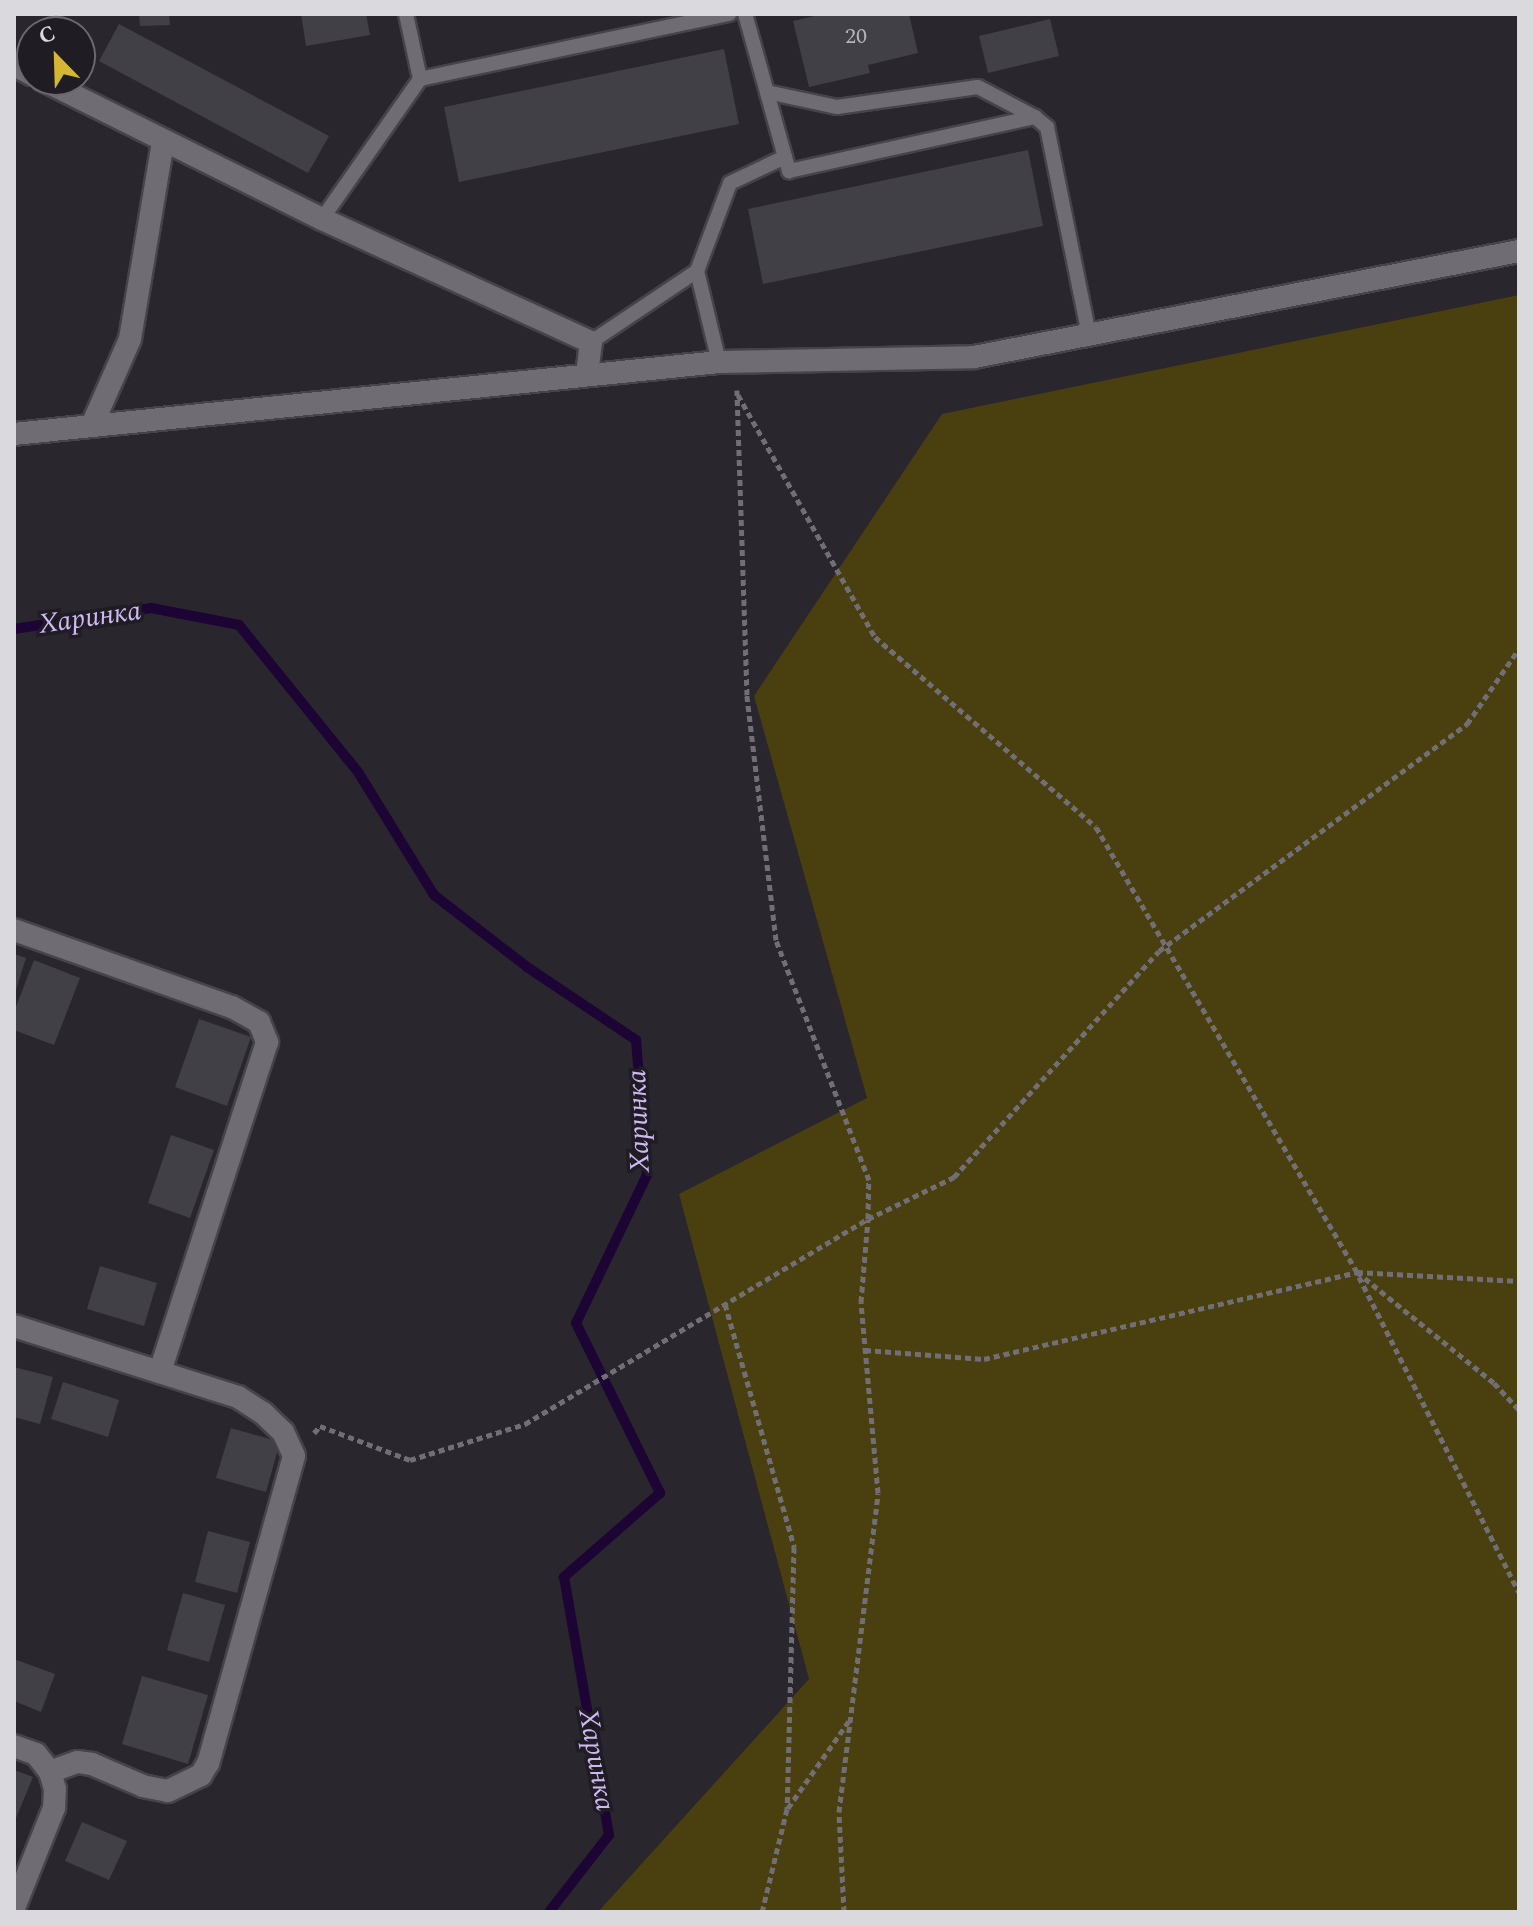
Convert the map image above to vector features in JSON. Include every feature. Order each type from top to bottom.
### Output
[{"type":"street","points":[[74,96],[322,219],[591,342],[587,373]]},
{"type":"street","points":[[93,423],[130,339],[163,141]]},
{"type":"street","points":[[14,434],[93,423],[727,361],[974,357],[1519,251]]},
{"type":"street","points":[[14,930],[232,1007],[259,1022],[267,1042],[160,1372]]},
{"type":"street","points":[[14,1326],[206,1385],[250,1405],[283,1432],[294,1456],[208,1763],[201,1775],[168,1791],[143,1786],[92,1764],[77,1762],[50,1772]]},
{"type":"street","points":[[14,1746],[36,1754],[50,1772],[54,1808],[14,1908]]},
{"type":"lane","points":[[406,14],[420,79]]},
{"type":"lane","points":[[322,219],[420,79],[729,14]]},
{"type":"lane","points":[[745,14],[789,171],[1035,117]]},
{"type":"lane","points":[[767,92],[796,101],[837,107],[978,87],[1035,117],[1047,127],[1089,335]]},
{"type":"lane","points":[[591,342],[697,271],[730,183],[785,157]]},
{"type":"lane","points":[[697,271],[727,361]]},
{"type":"path","points":[[727,361],[737,392],[875,637],[1096,827],[1357,1272],[1519,1592]]},
{"type":"path","points":[[737,392],[747,695],[776,940],[869,1180],[861,1302],[878,1493],[839,1812],[844,1912]]},
{"type":"path","points":[[294,1456],[320,1426],[410,1460],[525,1424],[868,1219],[954,1177],[1166,947],[1467,724],[1519,649]]},
{"type":"path","points":[[1357,1272],[1494,1383],[1519,1410]]},
{"type":"path","points":[[865,1350],[984,1359],[1357,1272],[1519,1281]]},
{"type":"path","points":[[725,1304],[794,1547],[787,1809],[762,1912]]},
{"type":"path","points":[[787,1809],[850,1719]]},
{"type":"shaded area","points":[[1519,295],[1519,1912],[598,1912],[809,1679],[679,1194],[867,1098],[754,696],[942,414]]},
{"type":"building","points":[[139,14],[169,14],[170,25],[140,26]]},
{"type":"building","points":[[301,14],[366,14],[370,35],[306,46]]},
{"type":"building","points":[[823,14],[909,14],[918,53],[868,65],[870,73],[809,87],[793,21]]},
{"type":"building","points":[[1050,19],[1059,56],[988,73],[979,36]]},
{"type":"building","points":[[119,24],[329,136],[308,173],[99,61]]},
{"type":"building","points":[[724,49],[739,124],[459,182],[444,107]]},
{"type":"building","points":[[1028,150],[1043,226],[763,284],[748,209]]},
{"type":"building","points":[[14,954],[26,958],[15,993],[14,993]]},
{"type":"building","points":[[34,960],[80,978],[54,1045],[14,1030],[14,1012]]},
{"type":"building","points":[[199,1019],[251,1037],[227,1106],[175,1087]]},
{"type":"building","points":[[171,1135],[214,1150],[190,1218],[148,1203]]},
{"type":"building","points":[[100,1266],[157,1283],[144,1326],[87,1309]]},
{"type":"building","points":[[14,1367],[53,1377],[40,1424],[14,1417]]},
{"type":"building","points":[[63,1382],[119,1400],[108,1437],[51,1419]]},
{"type":"building","points":[[231,1428],[280,1442],[266,1492],[216,1478]]},
{"type":"building","points":[[208,1531],[250,1542],[237,1593],[195,1582]]},
{"type":"building","points":[[183,1593],[225,1605],[209,1662],[167,1650]]},
{"type":"building","points":[[14,1659],[55,1674],[41,1712],[14,1701]]},
{"type":"building","points":[[142,1676],[208,1695],[188,1764],[122,1744]]},
{"type":"building","points":[[14,1770],[33,1777],[14,1823]]},
{"type":"building","points":[[82,1822],[127,1841],[109,1880],[65,1861]]},
{"type":"waterway","name":"Харинка","points":[[14,629],[151,608],[239,625],[358,772],[434,895],[527,967],[636,1040],[647,1175],[576,1323],[660,1493],[564,1577],[609,1835],[549,1912]]}]
